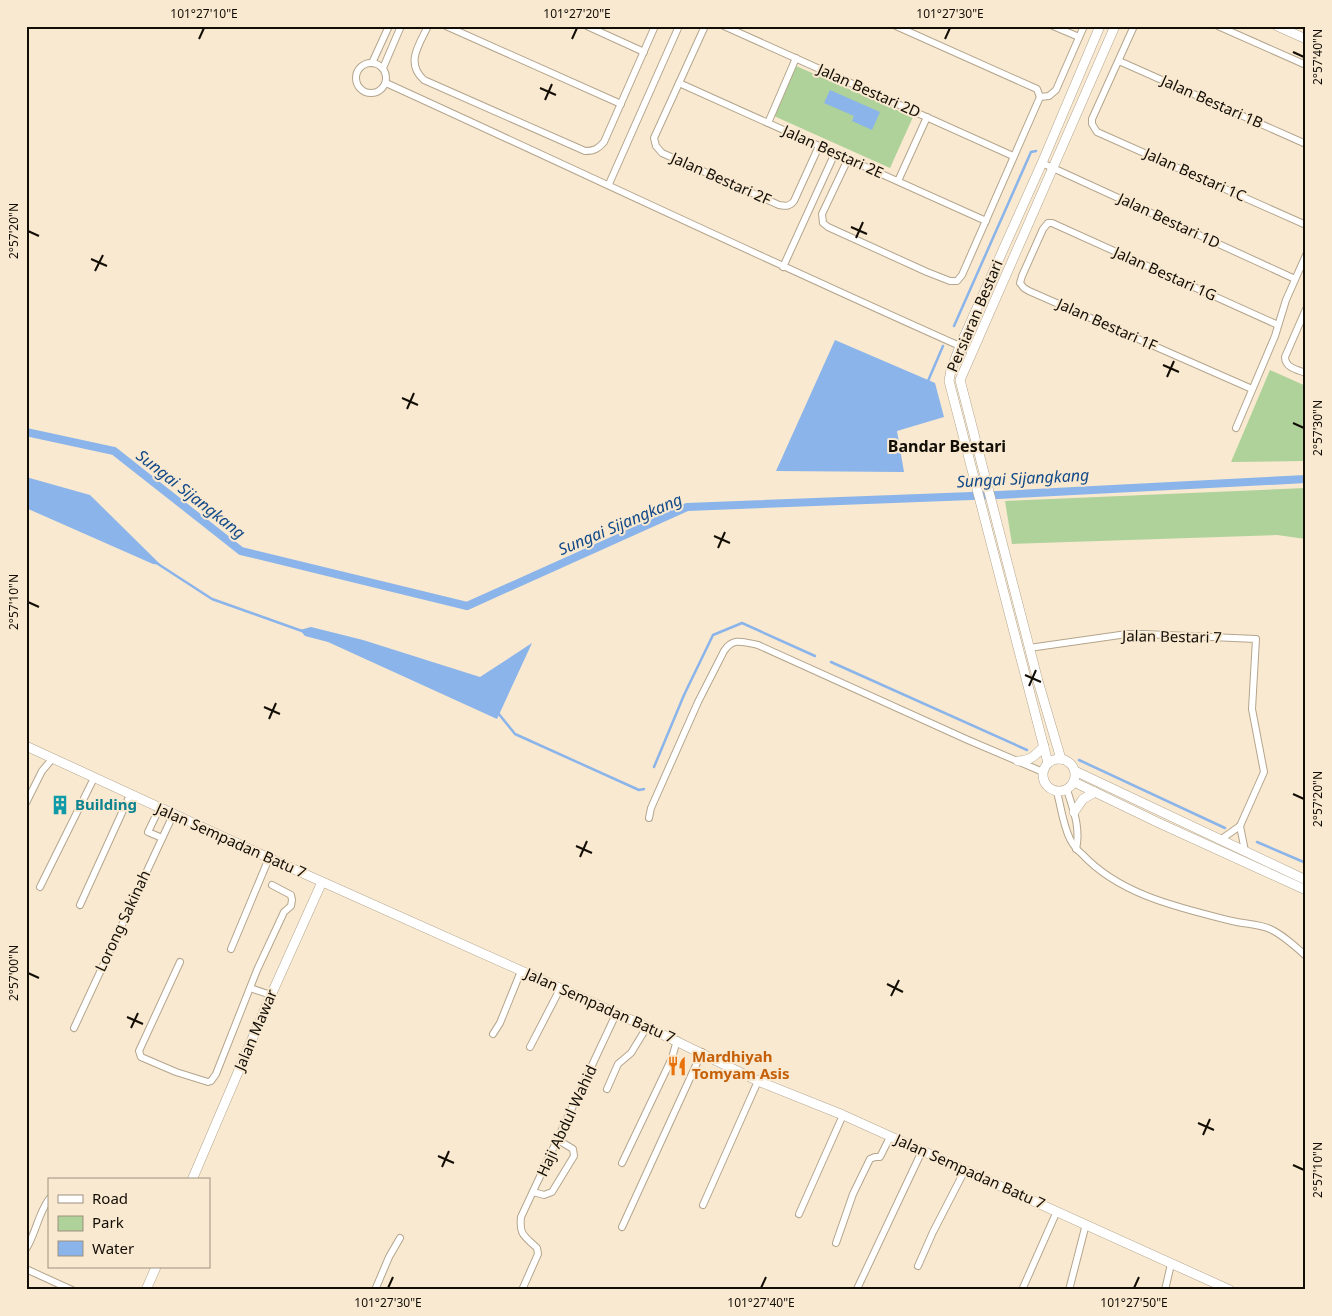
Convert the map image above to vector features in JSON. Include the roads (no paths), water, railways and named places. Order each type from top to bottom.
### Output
[{"type":"street","points":[[372,63],[389,26]]},
{"type":"street","points":[[383,68],[401,26]]},
{"type":"street","points":[[428,26],[414,58],[414,67],[424,80],[585,151],[599,148],[604,142],[655,26]]},
{"type":"street","points":[[446,26],[621,104]]},
{"type":"street","points":[[587,26],[644,52]]},
{"type":"street","points":[[610,184],[679,26]]},
{"type":"street","points":[[680,83],[705,26]]},
{"type":"street","name":"Jalan Bestari 2D","points":[[724,26],[1014,156]]},
{"type":"street","points":[[848,159],[822,214],[823,223],[828,227],[950,281],[957,281],[962,275],[1040,96],[1037,90],[896,26]]},
{"type":"street","points":[[1054,26],[1079,38]]},
{"type":"street","points":[[1040,96],[1049,96],[1056,90],[1084,26]]},
{"type":"street","name":"Persiaran Bestari","points":[[1048,763],[949,380],[960,346],[1042,163],[1100,26]]},
{"type":"street","name":"Persiaran Bestari","points":[[1061,759],[1029,648],[960,380],[971,351],[1115,26]]},
{"type":"street","points":[[1119,60],[1134,26]]},
{"type":"street","points":[[1218,26],[1306,65]]},
{"type":"street","points":[[1277,26],[1306,39]]},
{"type":"street","points":[[768,123],[796,58]]},
{"type":"street","name":"Jalan Bestari 1C","points":[[1119,60],[1092,119],[1092,124],[1097,132],[1306,225]]},
{"type":"street","name":"Jalan Bestari 1B","points":[[1119,60],[1306,144]]},
{"type":"street","points":[[372,63],[383,68],[386,82],[383,88],[377,92],[364,92],[356,81],[357,74],[360,68],[372,63]]},
{"type":"street","points":[[386,82],[610,184],[784,267],[971,351]]},
{"type":"street","name":"Jalan Bestari 2E","points":[[680,83],[986,220]]},
{"type":"street","name":"Jalan Bestari 2F","points":[[680,83],[654,138],[656,146],[662,153],[779,205],[790,206],[819,146]]},
{"type":"street","points":[[898,181],[927,117]]},
{"type":"street","points":[[784,267],[835,153]]},
{"type":"street","name":"Jalan Bestari 1D","points":[[1042,163],[1296,279]]},
{"type":"street","name":"Jalan Bestari 1F","points":[[1052,223],[1048,223],[1043,228],[1020,283],[1024,288],[1252,388]]},
{"type":"street","name":"Jalan Bestari 1G","points":[[1052,223],[1278,325]]},
{"type":"street","points":[[1236,428],[1306,255]]},
{"type":"street","points":[[1305,310],[1285,357],[1285,362],[1291,367],[1306,373]]},
{"type":"street","name":"Jalan Bestari 7","points":[[1029,648],[1127,634],[1256,639],[1252,709],[1264,772],[1240,826]]},
{"type":"street","points":[[649,818],[650,808],[698,702],[724,651],[728,645],[738,640],[758,645],[1043,772]]},
{"type":"street","name":"Jalan Sempadan Batu 7","points":[[26,746],[160,809],[616,1014],[647,1026],[702,1052],[758,1082],[843,1116],[1230,1290]]},
{"type":"street","points":[[1018,761],[1033,758],[1044,746]]},
{"type":"street","points":[[26,803],[42,771],[53,758]]},
{"type":"street","points":[[1061,759],[1070,763],[1074,771],[1074,782],[1067,790],[1057,792],[1047,787],[1042,778],[1048,763],[1061,759]]},
{"type":"street","points":[[1074,771],[1306,880]]},
{"type":"street","points":[[40,886],[94,778]]},
{"type":"street","points":[[1074,782],[1159,824],[1306,890]]},
{"type":"street","points":[[1067,790],[1079,834],[1076,848]]},
{"type":"street","points":[[1057,792],[1069,838],[1091,864],[1128,888],[1166,903],[1240,923],[1267,928],[1284,937],[1306,956]]},
{"type":"street","points":[[1074,812],[1079,802],[1095,792]]},
{"type":"street","points":[[80,905],[130,795]]},
{"type":"street","points":[[160,809],[148,832],[162,838]]},
{"type":"street","name":"Lorong Sakinah","points":[[74,1028],[173,814]]},
{"type":"street","points":[[1220,840],[1240,826],[1245,851]]},
{"type":"street","points":[[231,949],[269,858]]},
{"type":"street","name":"Jalan Mawar","points":[[193,1178],[271,995],[322,882]]},
{"type":"street","points":[[180,962],[139,1051],[141,1057],[176,1072],[208,1082],[214,1078],[250,988],[284,912],[292,906],[291,895],[272,885]]},
{"type":"street","points":[[493,1034],[500,1023],[521,971]]},
{"type":"street","points":[[250,988],[271,995]]},
{"type":"street","points":[[530,1047],[560,988]]},
{"type":"street","name":"Haji Abdul Wahid","points":[[522,1290],[538,1254],[537,1248],[523,1236],[520,1228],[521,1218],[616,1014]]},
{"type":"street","points":[[607,1089],[618,1064],[631,1053],[647,1026]]},
{"type":"street","points":[[622,1163],[672,1058],[677,1040]]},
{"type":"street","points":[[622,1227],[702,1052]]},
{"type":"street","points":[[702,1205],[758,1082]]},
{"type":"street","points":[[798,1214],[843,1116]]},
{"type":"street","points":[[836,1243],[857,1185],[870,1159],[880,1157],[890,1137]]},
{"type":"street","points":[[533,1192],[544,1195],[552,1192],[574,1156],[573,1149],[558,1140]]},
{"type":"street","points":[[857,1289],[922,1151]]},
{"type":"street","points":[[918,1266],[965,1170]]},
{"type":"street","points":[[26,1249],[33,1238],[35,1226],[48,1200]]},
{"type":"street","points":[[1022,1290],[1057,1211]]},
{"type":"street","points":[[1069,1290],[1086,1224]]},
{"type":"street","points":[[375,1290],[388,1257],[400,1238]]},
{"type":"street","points":[[1165,1290],[1172,1264]]},
{"type":"street","points":[[146,1290],[156,1268]]},
{"type":"street","points":[[26,1269],[58,1287],[72,1290]]},
{"type":"water","points":[[830,90],[880,112],[872,130],[852,121],[854,116],[824,103]]},
{"type":"water","points":[[835,340],[935,383],[944,417],[897,431],[904,472],[776,471]]},
{"type":"water","points":[[26,477],[90,495],[161,565],[153,564],[26,508]]},
{"type":"water","points":[[311,627],[363,640],[480,677],[532,643],[497,719],[328,642],[305,636],[300,630]]},
{"type":"waterway","points":[[954,326],[1031,152],[1036,151]]},
{"type":"waterway","points":[[928,381],[943,346]]},
{"type":"waterway","name":"Sungai Sijangkang","points":[[26,432],[114,451],[241,551],[467,606],[687,507],[998,495],[1306,479]]},
{"type":"waterway","points":[[158,564],[212,599],[302,631]]},
{"type":"waterway","points":[[654,767],[684,695],[713,635],[742,623],[815,656]]},
{"type":"waterway","points":[[831,662],[1027,750]]},
{"type":"waterway","points":[[498,713],[515,734],[639,790],[644,789]]},
{"type":"waterway","points":[[1079,760],[1225,828]]},
{"type":"waterway","points":[[1257,842],[1306,863]]},
{"type":"place","name":"Building","points":[[60,805]]},
{"type":"place","name":"Mardhiyah Tomyam Asis","points":[[677,1066]]},
{"type":"district","name":"Bandar Bestari","points":[[947,446]]}]
